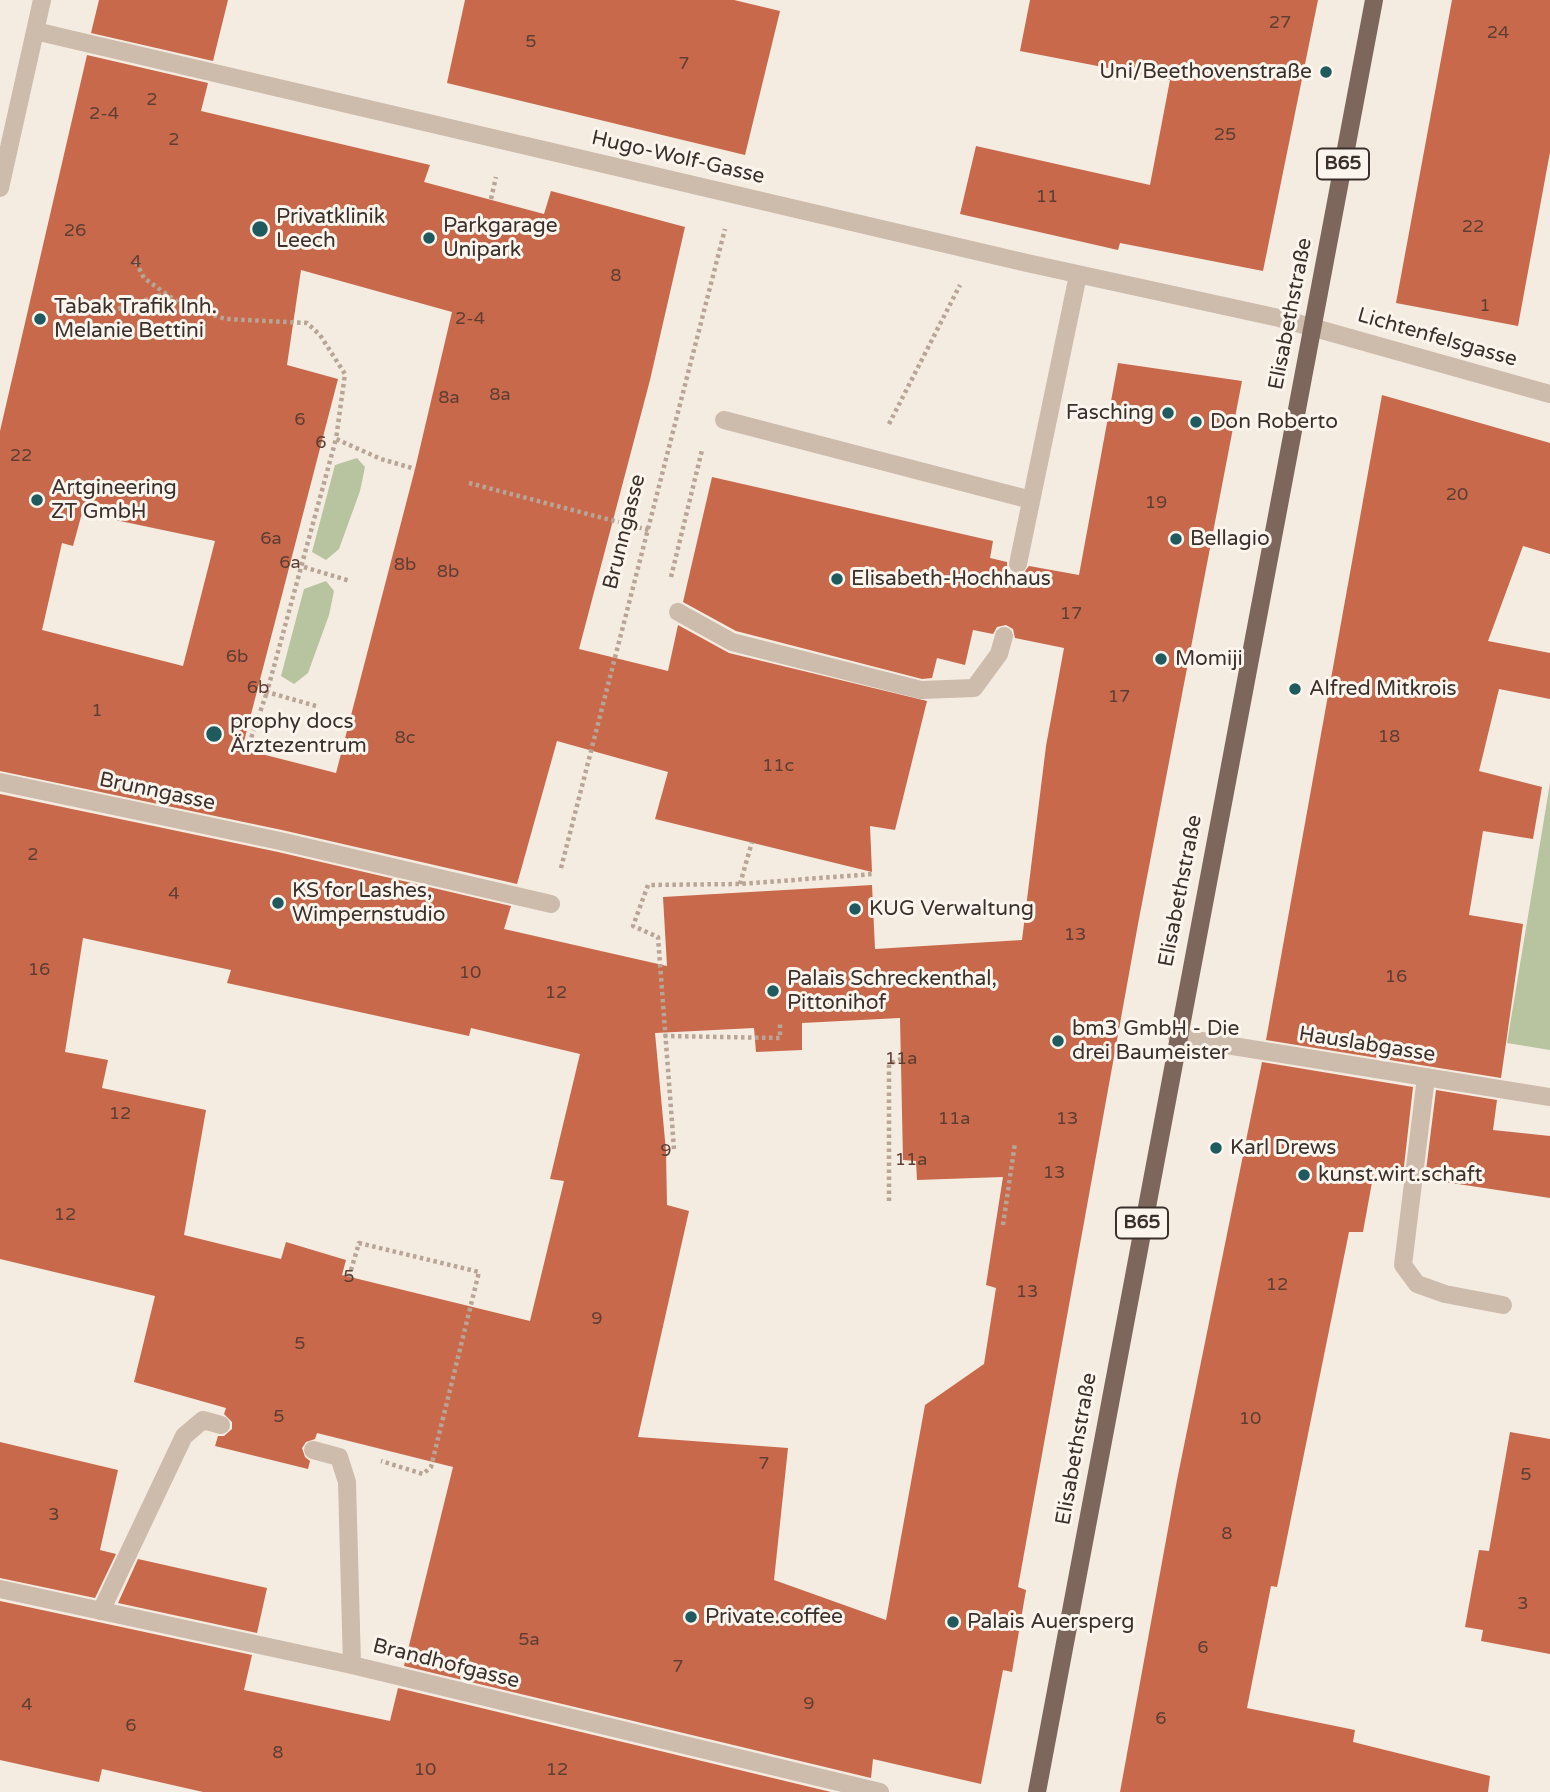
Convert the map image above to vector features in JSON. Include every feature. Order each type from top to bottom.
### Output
[{"type":"main road","name":"Elisabethstraße","points":[[1038,1792],[1177,1037],[1374,0]]},
{"type":"street","points":[[0,188],[42,0]]},
{"type":"street","name":"Hugo-Wolf-Gasse","points":[[35,31],[1311,327]]},
{"type":"street","points":[[1018,564],[1078,275]]},
{"type":"street","name":"Lichtenfelsgasse","points":[[1311,327],[1550,394]]},
{"type":"street","points":[[724,419],[1031,500]]},
{"type":"street","points":[[678,612],[732,642],[921,690],[974,688],[999,654],[1004,636]]},
{"type":"street","name":"Brunngasse","points":[[0,782],[280,841],[551,904]]},
{"type":"street","name":"Hauslabgasse","points":[[1177,1037],[1550,1097]]},
{"type":"street","points":[[1426,1077],[1403,1265],[1417,1284],[1445,1294],[1503,1305]]},
{"type":"street","points":[[102,1611],[184,1436],[203,1420],[221,1425]]},
{"type":"street","points":[[321,1452],[339,1457],[347,1482],[352,1665]]},
{"type":"street","name":"Brandhofgasse","points":[[0,1589],[352,1665],[880,1792]]},
{"type":"path","points":[[491,199],[499,166]]},
{"type":"path","name":"Brunngasse","points":[[557,881],[734,195]]},
{"type":"path","points":[[136,262],[144,278],[183,306],[226,319],[307,323],[320,335],[345,374],[336,439],[304,567],[249,744]]},
{"type":"path","points":[[890,421],[966,273]]},
{"type":"path","points":[[118,309],[164,294]]},
{"type":"path","points":[[678,612],[671,575],[704,440],[724,419]]},
{"type":"path","points":[[336,439],[381,459],[415,469]]},
{"type":"path","points":[[469,483],[649,530]]},
{"type":"path","points":[[304,567],[350,581]]},
{"type":"path","points":[[267,691],[316,706]]},
{"type":"path","points":[[740,884],[752,842]]},
{"type":"path","points":[[674,1149],[658,937],[633,926],[648,885],[740,884],[873,874]]},
{"type":"path","points":[[664,1036],[780,1038],[780,1024]]},
{"type":"path","points":[[889,1201],[889,1064],[901,1059]]},
{"type":"path","points":[[1003,1225],[1015,1143]]},
{"type":"path","points":[[321,1452],[332,1446],[423,1474],[432,1467],[479,1272],[359,1243],[349,1277]]},
{"type":"green space","points":[[357,458],[365,467],[360,491],[339,549],[326,560],[312,552],[335,465]]},
{"type":"green space","points":[[326,581],[334,591],[329,615],[308,673],[294,684],[281,676],[304,589]]},
{"type":"green space","points":[[1550,783],[1550,1050],[1507,1043]]},
{"type":"building","points":[[99,0],[228,0],[213,61],[91,33]]},
{"type":"building","points":[[465,0],[734,0],[780,11],[745,155],[447,83]]},
{"type":"building","points":[[1030,0],[1318,0],[1263,271],[1120,243],[1118,250],[960,214],[976,146],[1150,185],[1170,80],[1020,51]]},
{"type":"building","points":[[1452,0],[1550,0],[1550,152],[1518,326],[1396,303]]},
{"type":"building","points":[[87,55],[208,83],[201,111],[430,165],[424,182],[544,214],[551,191],[685,227],[650,380],[579,649],[668,671],[678,625],[729,653],[927,701],[895,830],[870,826],[872,872],[655,819],[668,772],[557,741],[517,884],[282,830],[0,771],[0,431]],"holes":[[[301,270],[452,312],[415,469],[336,773],[242,749],[338,379],[287,365]],[[82,513],[215,541],[183,666],[42,630],[62,543],[73,546]]]},
{"type":"building","points":[[1118,363],[1242,381],[1138,924],[1018,1587],[1026,1590],[1012,1672],[1003,1670],[981,1784],[873,1759],[871,1778],[404,1666],[453,1467],[317,1433],[315,1439],[306,1442],[302,1448],[305,1457],[310,1461],[308,1469],[215,1446],[218,1436],[224,1436],[232,1429],[232,1422],[224,1414],[226,1408],[134,1382],[155,1296],[0,1259],[0,794],[278,852],[511,906],[504,929],[667,966],[663,897],[872,885],[875,949],[1022,940],[1046,746],[1064,648],[1015,638],[1013,629],[1006,625],[997,627],[993,634],[973,630],[965,665],[937,658],[932,678],[922,679],[736,631],[683,602],[712,477],[993,541],[990,558],[1007,562],[1007,568],[1015,575],[1022,575],[1029,566],[1079,575]],"holes":[[[83,938],[231,970],[227,983],[469,1036],[471,1028],[580,1054],[550,1179],[564,1181],[530,1321],[342,1275],[346,1260],[286,1242],[281,1259],[184,1235],[206,1110],[102,1088],[108,1060],[65,1052]],[[900,1018],[903,1160],[916,1161],[917,1180],[1003,1177],[986,1285],[996,1288],[984,1364],[925,1405],[886,1620],[774,1580],[788,1448],[638,1437],[689,1211],[667,1205],[666,1151],[655,1033],[754,1028],[756,1052],[802,1050],[802,1023]]]},
{"type":"building","points":[[1382,395],[1550,443],[1550,554],[1523,546],[1488,641],[1550,653],[1550,699],[1499,689],[1479,771],[1542,787],[1533,839],[1483,831],[1469,915],[1523,924],[1501,1078],[1266,1040]]},
{"type":"building","points":[[1262,1062],[1413,1087],[1403,1175],[1374,1171],[1363,1232],[1349,1232],[1277,1587],[1271,1586],[1247,1708],[1355,1730],[1353,1742],[1490,1776],[1488,1792],[1120,1792],[1177,1480]]},
{"type":"building","points":[[1436,1090],[1497,1100],[1493,1130],[1550,1136],[1550,1198],[1425,1179]]},
{"type":"building","points":[[1510,1432],[1550,1439],[1550,1654],[1481,1641],[1483,1630],[1465,1627],[1479,1550],[1489,1551]]},
{"type":"building","points":[[0,1442],[118,1470],[100,1550],[116,1554],[95,1598],[0,1578]]},
{"type":"building","points":[[138,1559],[267,1588],[257,1633],[118,1603]]},
{"type":"building","points":[[0,1601],[252,1655],[244,1690],[390,1721],[398,1688],[831,1792],[203,1792],[102,1769],[99,1782],[0,1760]]},
{"type":"place","name":"Uni/Beethovenstraße","points":[[1326,72]]},
{"type":"place","name":"Privatklinik Leech","points":[[260,229]]},
{"type":"place","name":"Parkgarage Unipark","points":[[429,238]]},
{"type":"place","name":"Tabak Trafik Inh. Melanie Bettini","points":[[40,319]]},
{"type":"place","name":"Fasching","points":[[1168,413]]},
{"type":"place","name":"Don Roberto","points":[[1196,422]]},
{"type":"place","name":"Artgineering ZT GmbH","points":[[37,500]]},
{"type":"place","name":"Bellagio","points":[[1176,539]]},
{"type":"place","name":"Elisabeth-Hochhaus","points":[[837,579]]},
{"type":"place","name":"Momiji","points":[[1161,659]]},
{"type":"place","name":"Alfred Mitkrois","points":[[1295,689]]},
{"type":"place","name":"prophy docs Ärztezentrum","points":[[214,734]]},
{"type":"place","name":"KS for Lashes, Wimpernstudio","points":[[278,903]]},
{"type":"place","name":"KUG Verwaltung","points":[[855,909]]},
{"type":"place","name":"Palais Schreckenthal, Pittonihof","points":[[773,991]]},
{"type":"place","name":"bm3 GmbH - Die drei Baumeister","points":[[1058,1041]]},
{"type":"place","name":"Karl Drews","points":[[1216,1148]]},
{"type":"place","name":"kunst.wirt.schaft","points":[[1304,1175]]},
{"type":"place","name":"Private.coffee","points":[[691,1617]]},
{"type":"place","name":"Palais Auersperg","points":[[953,1622]]}]
